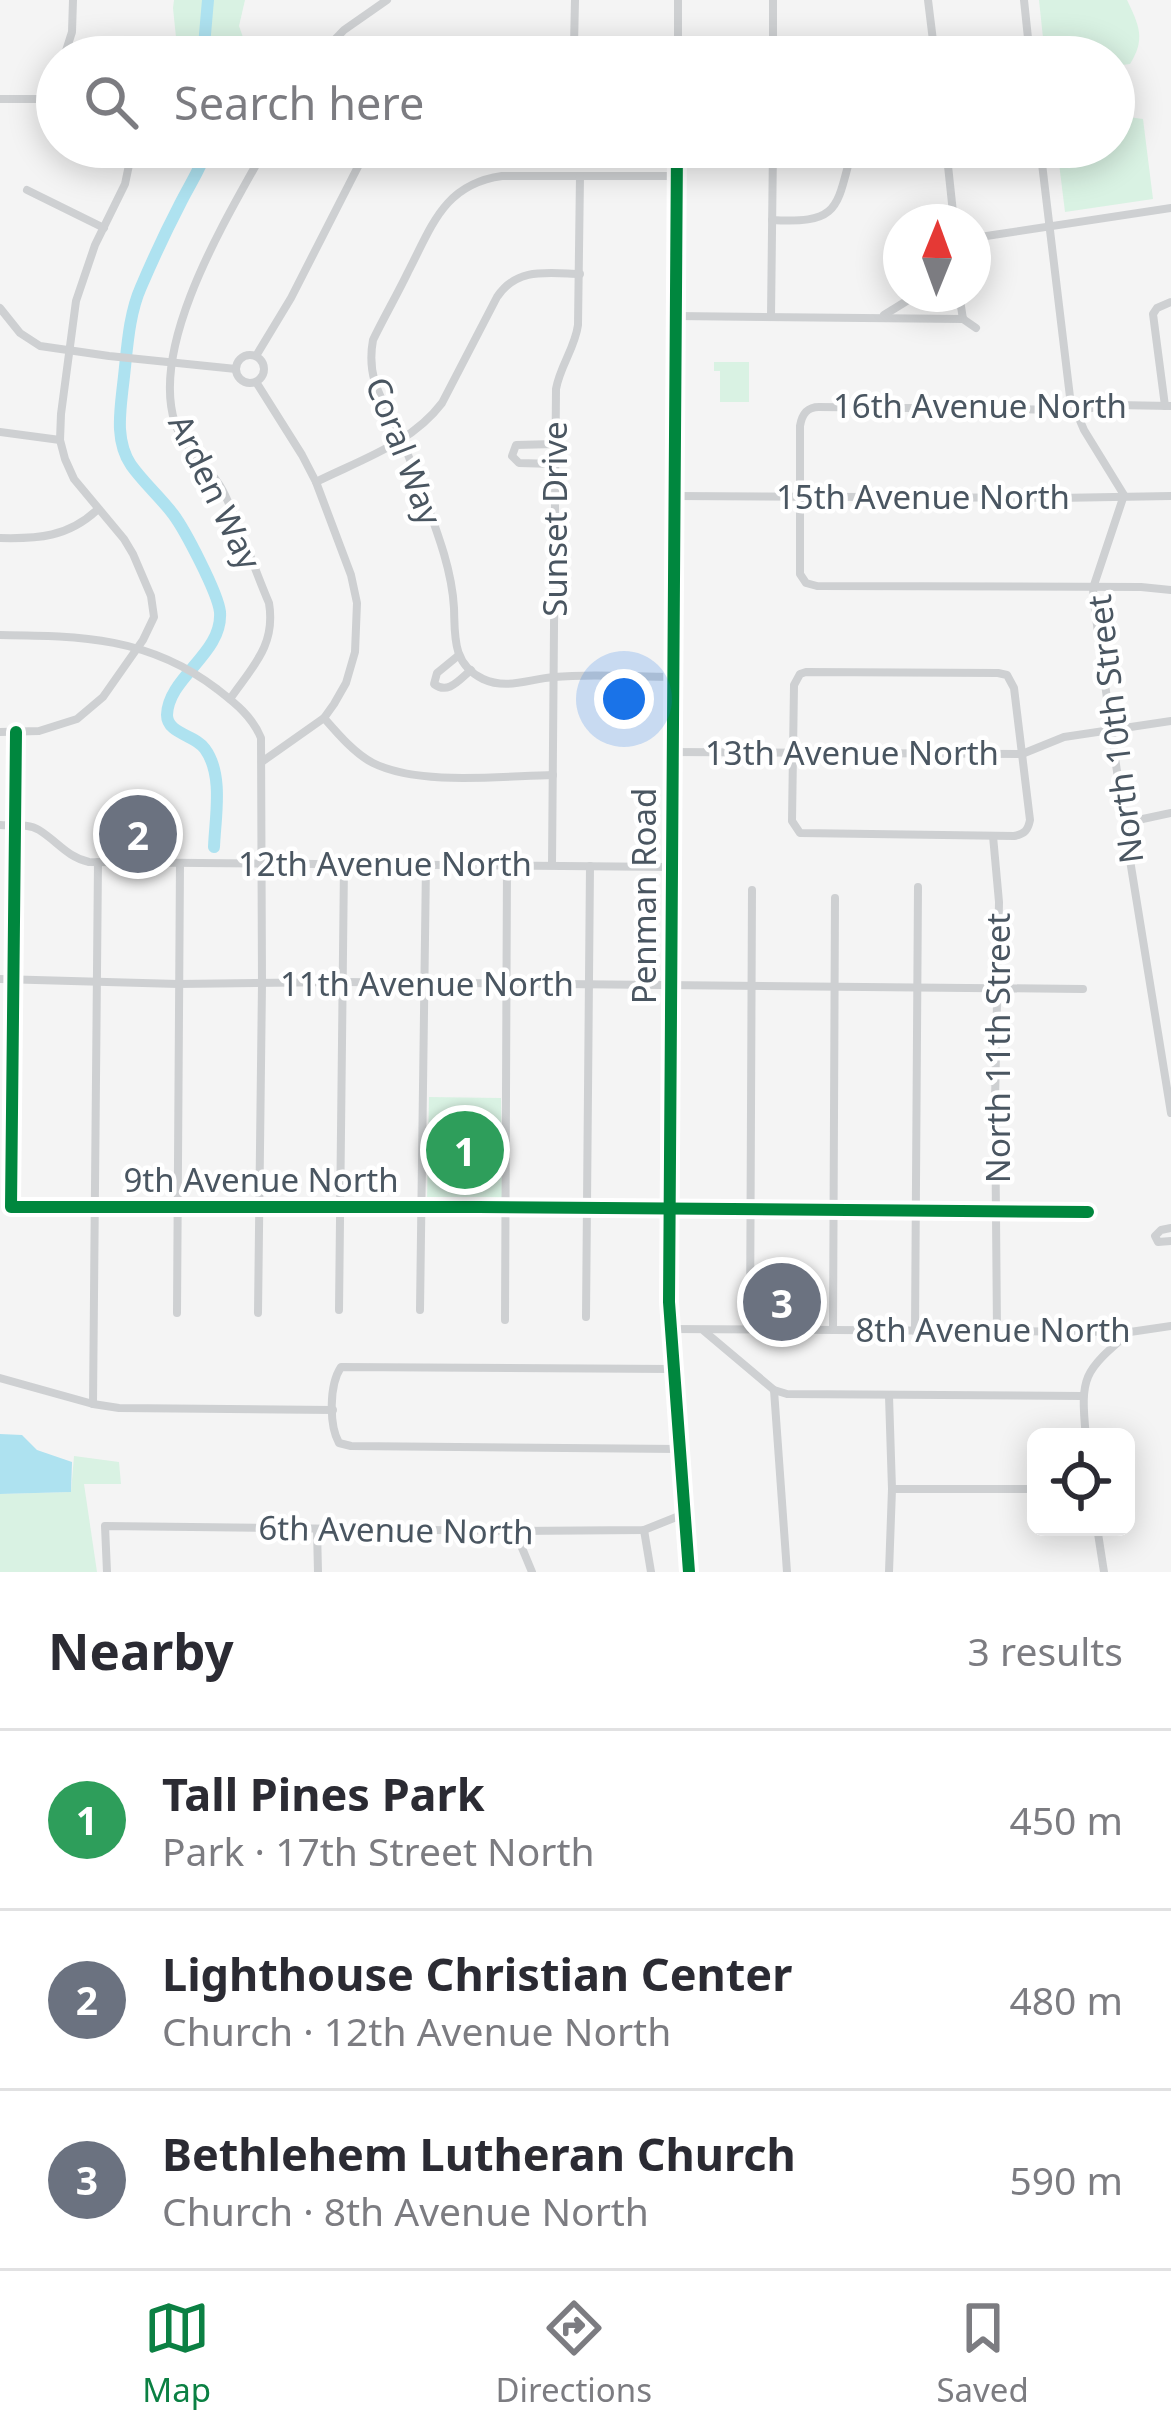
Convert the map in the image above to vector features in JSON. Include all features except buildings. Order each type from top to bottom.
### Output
[{"type":"street","points":[[71,36],[73,0]]},
{"type":"street","points":[[338,36],[387,0]]},
{"type":"street","points":[[574,0],[574,36]]},
{"type":"street","points":[[678,0],[678,36]]},
{"type":"street","points":[[773,0],[773,36]]},
{"type":"street","points":[[928,0],[932,36]]},
{"type":"street","points":[[1024,0],[1028,36]]},
{"type":"street","points":[[0,99],[36,99]]},
{"type":"street","points":[[0,732],[39,731],[76,719],[103,697],[151,626],[154,606],[124,539],[70,472],[60,440],[79,289],[129,168]]},
{"type":"street","name":"Arden Way","points":[[230,699],[266,646],[272,622],[269,603],[224,494],[186,444],[171,401],[181,322],[194,285],[255,168]]},
{"type":"street","points":[[256,356],[357,168]]},
{"type":"street","name":"Penman Road","points":[[677,168],[670,1329],[689,1572]]},
{"type":"street","points":[[771,317],[772,168]]},
{"type":"street","points":[[772,220],[811,221],[829,214],[839,199],[847,168]]},
{"type":"street","points":[[948,168],[952,204]]},
{"type":"street","points":[[1042,168],[1067,385],[1084,430],[1124,495]]},
{"type":"street","name":"Coral Way","points":[[459,655],[443,551],[402,440],[374,382],[371,351],[379,327],[437,215],[463,188],[484,178],[521,175],[677,176]]},
{"type":"street","name":"Sunset Drive","points":[[552,866],[556,389],[577,335],[580,176]]},
{"type":"street","points":[[27,190],[104,228]]},
{"type":"street","points":[[991,235],[1171,208]]},
{"type":"street","points":[[316,482],[423,425],[442,403],[496,297],[508,283],[538,272],[580,274]]},
{"type":"street","points":[[1168,406],[1154,314],[1171,302]]},
{"type":"street","points":[[0,308],[28,340],[40,346],[236,369]]},
{"type":"street","points":[[879,318],[889,312]]},
{"type":"street","points":[[962,312],[963,319]]},
{"type":"street","points":[[676,316],[963,319],[976,328]]},
{"type":"street","points":[[236,369],[243,357],[256,356],[264,372],[256,382]]},
{"type":"street","points":[[236,369],[242,381],[256,382]]},
{"type":"street","points":[[256,382],[316,482],[351,575],[358,627],[346,683],[324,718],[262,762]]},
{"type":"street","name":"16th Avenue North","points":[[1094,588],[806,583],[800,574],[801,418],[814,407],[1075,410],[1168,406]]},
{"type":"street","points":[[0,432],[60,440]]},
{"type":"street","points":[[555,444],[516,446],[512,456],[519,464],[555,464]]},
{"type":"street","name":"North 10th Street","points":[[1124,495],[1094,588],[1124,823],[1171,1113]]},
{"type":"street","name":"15th Avenue North","points":[[674,496],[1171,496]]},
{"type":"street","points":[[0,538],[50,537],[73,529],[98,510]]},
{"type":"street","points":[[1094,588],[1171,590]]},
{"type":"street","points":[[0,635],[85,637],[136,648],[190,670],[230,699],[256,725],[261,738],[258,1313]]},
{"type":"street","points":[[471,670],[448,688],[434,684],[437,673],[459,655],[489,682],[505,685],[554,676],[673,677]]},
{"type":"street","points":[[800,674],[1006,675],[1014,688],[1022,754],[1030,820],[1023,835],[800,832],[792,820],[794,685],[800,674]]},
{"type":"street","points":[[324,718],[365,758],[399,772],[553,776]]},
{"type":"street","name":"13th Avenue North","points":[[672,752],[1022,754],[1064,737],[1171,721]]},
{"type":"street","points":[[14,980],[16,732]]},
{"type":"street","points":[[130,862],[132,814],[148,796]]},
{"type":"street","points":[[1124,823],[1171,813]]},
{"type":"street","points":[[0,826],[39,830],[77,860],[98,862],[93,1404]]},
{"type":"street","name":"North 11th Street","points":[[993,836],[999,878],[997,1331]]},
{"type":"street","name":"12th Avenue North","points":[[98,862],[671,867]]},
{"type":"street","points":[[177,1313],[180,863]]},
{"type":"street","points":[[339,1310],[344,864]]},
{"type":"street","points":[[420,1310],[426,864]]},
{"type":"street","points":[[505,1320],[507,866]]},
{"type":"street","points":[[586,1317],[590,866]]},
{"type":"street","points":[[914,1330],[918,887]]},
{"type":"street","points":[[750,1329],[752,890]]},
{"type":"street","points":[[833,1330],[835,898]]},
{"type":"street","name":"11th Avenue North","points":[[0,980],[1083,989]]},
{"type":"street","name":"9th Avenue North","points":[[14,980],[11,1207],[1088,1212]]},
{"type":"street","points":[[1171,1228],[1155,1236],[1158,1242],[1171,1241]]},
{"type":"street","name":"8th Avenue North","points":[[670,1329],[1130,1332],[1171,1326]]},
{"type":"street","points":[[702,1329],[774,1390],[787,1394],[1082,1396]]},
{"type":"street","points":[[1085,1428],[1082,1396],[1088,1374],[1130,1332]]},
{"type":"street","points":[[672,1369],[341,1367],[335,1377],[335,1438],[344,1446],[679,1449]]},
{"type":"street","points":[[0,1378],[119,1408],[333,1410]]},
{"type":"street","points":[[774,1390],[787,1572]]},
{"type":"street","points":[[889,1396],[889,1572]]},
{"type":"street","points":[[892,1489],[1027,1490]]},
{"type":"street","name":"6th Avenue North","points":[[107,1572],[105,1526],[644,1530],[684,1514]]},
{"type":"street","points":[[317,1529],[318,1572]]},
{"type":"street","points":[[644,1530],[651,1572]]},
{"type":"street","points":[[515,1531],[532,1572]]},
{"type":"street","points":[[1098,1536],[1103,1572]]},
{"type":"green space","points":[[174,0],[245,0],[239,26],[243,36],[176,36]]},
{"type":"green space","points":[[1039,0],[1127,0],[1139,32],[1135,53],[1135,36],[1043,36]]},
{"type":"green space","points":[[1135,118],[1143,119],[1153,199],[1065,212],[1060,168],[1135,168]]},
{"type":"green space","points":[[714,362],[749,362],[749,402],[720,402],[720,371],[714,371]]},
{"type":"green space","points":[[429,1097],[501,1098],[502,1204],[427,1203]]},
{"type":"green space","points":[[74,1456],[119,1462],[121,1484],[84,1484],[97,1572],[0,1572],[0,1494],[71,1492]]},
{"type":"water","points":[[0,1434],[22,1435],[37,1450],[72,1462],[71,1492],[0,1494]]},
{"type":"waterway","points":[[205,36],[208,0]]},
{"type":"waterway","points":[[199,168],[137,298],[120,426],[126,456],[178,522],[218,603],[219,627],[176,689],[167,715],[172,726],[201,744],[211,759],[217,797],[214,847]]},
{"type":"cycle path","points":[[677,168],[669,1302],[689,1572]]},
{"type":"cycle path","points":[[16,732],[11,1207],[1088,1212]]},
{"type":"place","name":"Lighthouse Christian Center","points":[[138,834]]},
{"type":"place","name":"Tall Pines Park","points":[[465,1150]]},
{"type":"place","name":"Bethlehem Lutheran Church","points":[[782,1302]]}]
